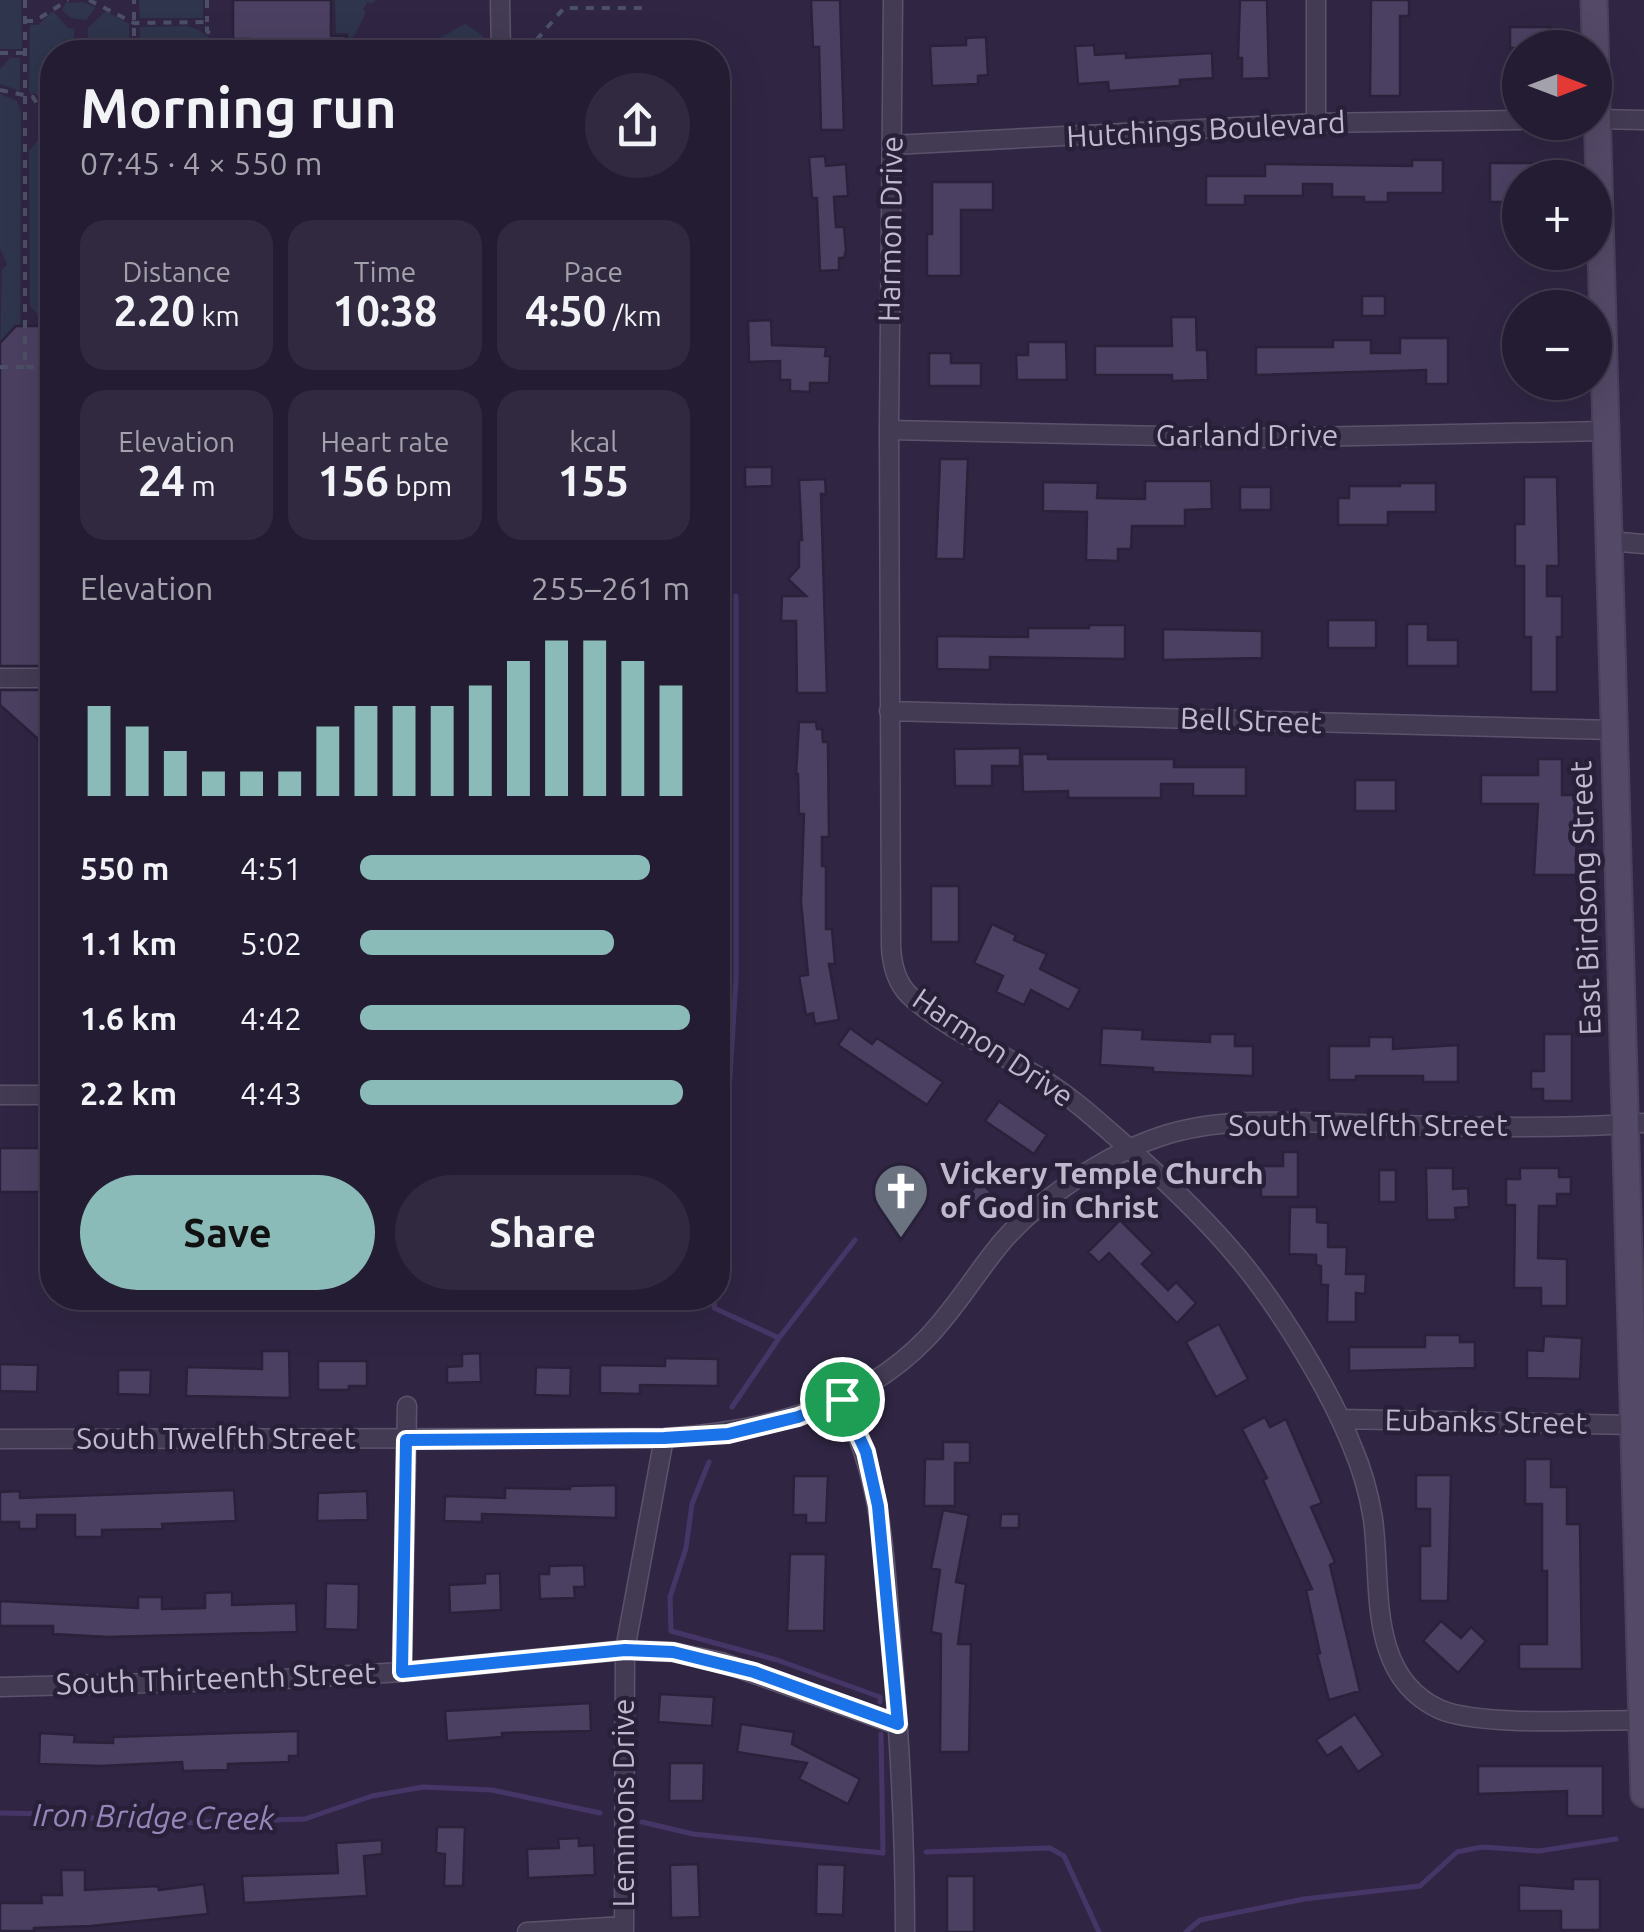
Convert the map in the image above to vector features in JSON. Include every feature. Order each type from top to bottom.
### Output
[{"type":"street","points":[[500,0],[501,40]]},
{"type":"street","name":"Harmon Drive","points":[[893,0],[888,430],[891,947],[892,962],[902,987],[920,1004],[1079,1104],[1177,1190],[1238,1258],[1286,1326],[1340,1419],[1360,1466],[1372,1516],[1384,1640],[1398,1671],[1420,1698],[1466,1717],[1642,1720]]},
{"type":"street","points":[[1316,0],[1316,123]]},
{"type":"street","name":"East Birdsong Street","points":[[1594,0],[1595,30]]},
{"type":"street","points":[[1612,119],[1644,120]]},
{"type":"street","name":"Hutchings Boulevard","points":[[893,145],[1316,123],[1502,120]]},
{"type":"street","name":"East Birdsong Street","points":[[1597,140],[1613,730],[1634,1124],[1632,1425],[1644,1794]]},
{"type":"street","name":"Garland Drive","points":[[888,430],[1255,438],[1606,431]]},
{"type":"street","points":[[1609,541],[1644,544]]},
{"type":"street","points":[[0,678],[40,678]]},
{"type":"street","name":"Bell Street","points":[[890,711],[1613,730]]},
{"type":"street","points":[[0,1095],[40,1095]]},
{"type":"street","name":"South Twelfth Street","points":[[0,1439],[406,1440],[728,1434],[766,1426],[842,1399],[888,1372],[926,1340],[1002,1242],[1069,1184],[1130,1150],[1194,1128],[1254,1121],[1475,1126],[1634,1124]]},
{"type":"street","points":[[842,1399],[866,1452],[878,1506],[898,1724],[905,1932]]},
{"type":"street","points":[[402,1672],[407,1406]]},
{"type":"street","name":"Eubanks Street","points":[[1340,1419],[1632,1425]]},
{"type":"street","name":"Lemmons Drive","points":[[624,1929],[625,1650],[664,1438]]},
{"type":"street","name":"South Thirteenth Street","points":[[0,1687],[267,1680],[402,1672],[625,1650],[673,1652],[738,1667],[898,1724]]},
{"type":"street","points":[[528,1932],[624,1929]]},
{"type":"path","points":[[24,367],[25,0]]},
{"type":"path","points":[[25,22],[35,21],[68,0]]},
{"type":"path","points":[[89,0],[134,23],[207,22]]},
{"type":"path","points":[[134,0],[134,40]]},
{"type":"path","points":[[207,0],[207,31],[216,40]]},
{"type":"path","points":[[536,40],[564,8],[648,8]]},
{"type":"path","points":[[1,54],[25,53]]},
{"type":"path","points":[[0,90],[33,97],[40,109]]},
{"type":"path","points":[[0,367],[40,366]]},
{"type":"shaded area","points":[[0,0],[21,0],[22,49],[0,49]]},
{"type":"shaded area","points":[[139,0],[203,0],[203,18],[140,18]]},
{"type":"shaded area","points":[[335,0],[376,0],[363,9],[366,12],[349,39],[348,33],[336,33]]},
{"type":"shaded area","points":[[82,2],[96,7],[86,20],[71,18],[62,10],[66,3]]},
{"type":"shaded area","points":[[53,11],[68,28],[74,29],[74,40],[40,40],[40,99],[29,93],[30,25],[38,25]]},
{"type":"shaded area","points":[[106,11],[129,24],[129,40],[91,40],[88,28]]},
{"type":"shaded area","points":[[465,24],[483,36],[483,40],[436,40]]},
{"type":"shaded area","points":[[186,26],[211,40],[140,40],[140,27]]},
{"type":"shaded area","points":[[10,58],[20,58],[20,91],[0,84],[0,69]]},
{"type":"shaded area","points":[[0,94],[17,101],[21,111],[20,355],[0,362],[2,269],[7,265],[0,248]]},
{"type":"shaded area","points":[[40,137],[40,317],[30,306],[29,151]]},
{"type":"building","points":[[233,0],[331,0],[331,36],[346,36],[346,40],[233,39]]},
{"type":"building","points":[[811,0],[840,0],[844,130],[821,130],[819,47],[813,47]]},
{"type":"building","points":[[1240,0],[1267,0],[1269,78],[1242,79],[1242,58],[1238,58]]},
{"type":"building","points":[[1371,0],[1409,0],[1409,16],[1400,16],[1400,96],[1370,96]]},
{"type":"building","points":[[1510,27],[1550,27],[1550,30]]},
{"type":"building","points":[[986,37],[988,75],[978,76],[978,84],[932,86],[930,46],[966,45],[966,38]]},
{"type":"building","points":[[1094,45],[1095,55],[1126,53],[1126,58],[1212,53],[1213,78],[1180,80],[1180,86],[1109,91],[1108,82],[1078,84],[1075,46]]},
{"type":"building","points":[[825,156],[826,166],[846,164],[848,196],[834,197],[836,227],[844,227],[846,250],[844,258],[839,258],[839,270],[820,271],[817,198],[812,198],[809,157]]},
{"type":"building","points":[[1412,160],[1443,160],[1443,193],[1388,193],[1388,202],[1364,202],[1364,197],[1332,197],[1332,184],[1303,184],[1303,196],[1245,196],[1245,205],[1206,205],[1206,176],[1265,176],[1265,164],[1412,166]]},
{"type":"building","points":[[1490,163],[1502,163],[1502,202],[1490,202]]},
{"type":"building","points":[[932,182],[993,182],[993,210],[961,210],[961,276],[927,276]]},
{"type":"building","points":[[1362,296],[1385,296],[1385,316],[1362,316]]},
{"type":"building","points":[[1171,317],[1196,317],[1197,350],[1207,350],[1208,380],[1172,381],[1172,375],[1095,375],[1095,346],[1172,346]]},
{"type":"building","points":[[771,320],[772,345],[826,347],[825,356],[830,356],[829,383],[810,383],[810,392],[790,391],[790,380],[780,380],[780,361],[749,362],[748,321]]},
{"type":"building","points":[[16,326],[40,326],[40,666],[0,666],[0,343]]},
{"type":"building","points":[[1400,338],[1448,338],[1448,384],[1426,384],[1426,370],[1256,375],[1256,347],[1333,347],[1333,340],[1371,340],[1371,353],[1400,353]]},
{"type":"building","points":[[1028,342],[1066,342],[1067,380],[1017,380],[1016,355],[1028,355]]},
{"type":"building","points":[[929,353],[951,353],[951,363],[981,363],[981,386],[929,386]]},
{"type":"building","points":[[940,459],[968,459],[964,559],[936,559]]},
{"type":"building","points":[[745,467],[772,467],[772,486],[745,487]]},
{"type":"building","points":[[1524,477],[1557,477],[1559,566],[1547,566],[1547,596],[1562,596],[1557,692],[1531,692],[1531,637],[1524,637],[1524,566],[1515,566],[1515,524],[1524,524]]},
{"type":"building","points":[[825,479],[826,494],[821,494],[827,693],[797,693],[796,621],[781,621],[782,596],[806,596],[788,579],[799,567],[802,540],[799,480]]},
{"type":"building","points":[[1145,481],[1211,481],[1212,509],[1185,510],[1185,526],[1132,526],[1131,549],[1118,549],[1118,561],[1086,560],[1087,512],[1043,511],[1043,482],[1098,483],[1097,498],[1145,499]]},
{"type":"building","points":[[1436,483],[1436,512],[1388,512],[1388,525],[1338,525],[1338,498],[1349,498],[1349,486]]},
{"type":"building","points":[[1240,487],[1271,487],[1271,510],[1240,510]]},
{"type":"building","points":[[1328,620],[1376,620],[1376,648],[1328,648]]},
{"type":"building","points":[[1407,624],[1428,624],[1428,640],[1458,640],[1458,666],[1407,666]]},
{"type":"building","points":[[1125,625],[1125,659],[990,657],[990,670],[937,669],[937,636],[1028,637],[1028,628]]},
{"type":"building","points":[[1163,629],[1262,631],[1262,658],[1163,660]]},
{"type":"building","points":[[0,690],[40,690],[40,745],[37,738],[0,705]]},
{"type":"building","points":[[799,722],[816,722],[817,729],[822,729],[823,742],[828,742],[829,837],[822,837],[822,866],[826,866],[826,929],[832,929],[835,964],[829,964],[839,1020],[815,1024],[813,1013],[806,1015],[799,976],[808,975],[801,902],[804,814],[799,814],[796,774]]},
{"type":"building","points":[[1020,748],[1020,766],[992,766],[992,786],[955,786],[954,749]]},
{"type":"building","points":[[1022,754],[1048,754],[1048,759],[1174,759],[1174,767],[1246,767],[1246,796],[1193,796],[1193,784],[1161,784],[1161,798],[1068,798],[1068,791],[1023,792]]},
{"type":"building","points":[[1538,759],[1562,759],[1562,795],[1577,795],[1576,875],[1534,875],[1538,804],[1481,804],[1481,775],[1538,775]]},
{"type":"building","points":[[1355,780],[1396,780],[1396,811],[1355,811]]},
{"type":"building","points":[[931,886],[959,886],[959,942],[931,942]]},
{"type":"building","points":[[992,924],[1016,935],[1014,940],[1047,954],[1040,969],[1080,989],[1069,1010],[1031,990],[1024,1005],[996,992],[1003,976],[974,963]]},
{"type":"building","points":[[850,1028],[872,1044],[877,1038],[943,1082],[927,1105],[838,1045]]},
{"type":"building","points":[[1102,1028],[1143,1030],[1142,1039],[1210,1042],[1210,1034],[1235,1034],[1235,1046],[1253,1046],[1253,1076],[1153,1072],[1153,1068],[1100,1065]]},
{"type":"building","points":[[1544,1034],[1572,1034],[1572,1101],[1543,1101],[1543,1089],[1531,1089],[1531,1071],[1544,1071]]},
{"type":"building","points":[[1369,1037],[1393,1037],[1393,1049],[1458,1045],[1458,1082],[1423,1082],[1423,1076],[1329,1080],[1329,1046],[1369,1046]]},
{"type":"building","points":[[999,1101],[1047,1135],[1034,1154],[985,1121]]},
{"type":"building","points":[[0,1148],[40,1148],[40,1192],[0,1192]]},
{"type":"building","points":[[1283,1152],[1298,1152],[1298,1197],[1261,1197],[1261,1166],[1283,1166]]},
{"type":"building","points":[[1426,1168],[1453,1168],[1453,1189],[1468,1188],[1469,1207],[1455,1208],[1456,1220],[1427,1220]]},
{"type":"building","points":[[1520,1168],[1559,1168],[1559,1177],[1571,1177],[1571,1194],[1557,1194],[1557,1206],[1539,1206],[1538,1258],[1567,1259],[1567,1306],[1541,1306],[1541,1288],[1514,1288],[1515,1205],[1506,1205],[1506,1179],[1520,1179]]},
{"type":"building","points":[[1379,1170],[1396,1170],[1396,1202],[1379,1202]]},
{"type":"building","points":[[979,1182],[1000,1199],[989,1212],[968,1196]]},
{"type":"building","points":[[1290,1207],[1317,1207],[1317,1222],[1328,1223],[1328,1247],[1347,1247],[1346,1274],[1366,1274],[1365,1294],[1356,1293],[1356,1322],[1327,1322],[1328,1285],[1321,1285],[1321,1266],[1316,1265],[1316,1255],[1289,1254]]},
{"type":"building","points":[[1120,1220],[1153,1253],[1142,1264],[1168,1290],[1176,1282],[1196,1303],[1177,1323],[1109,1253],[1099,1263],[1088,1252]]},
{"type":"building","points":[[1219,1324],[1248,1379],[1216,1397],[1186,1342]]},
{"type":"building","points":[[1425,1335],[1460,1335],[1460,1342],[1475,1342],[1475,1368],[1349,1371],[1349,1347],[1425,1347]]},
{"type":"building","points":[[1544,1336],[1582,1338],[1580,1379],[1527,1378],[1527,1350],[1543,1351]]},
{"type":"building","points":[[262,1351],[289,1351],[290,1398],[186,1396],[187,1367],[262,1369]]},
{"type":"building","points":[[480,1353],[481,1382],[447,1383],[447,1367],[462,1366],[462,1354]]},
{"type":"building","points":[[665,1358],[718,1359],[718,1386],[640,1385],[640,1394],[600,1393],[600,1365],[665,1366]]},
{"type":"building","points":[[318,1361],[367,1361],[367,1386],[318,1390]]},
{"type":"building","points":[[0,1364],[38,1365],[37,1392],[0,1391]]},
{"type":"building","points":[[536,1367],[571,1368],[570,1396],[535,1395]]},
{"type":"building","points":[[118,1370],[151,1370],[150,1395],[118,1394]]},
{"type":"building","points":[[1265,1417],[1270,1427],[1286,1419],[1322,1503],[1311,1507],[1335,1562],[1330,1565],[1360,1691],[1329,1700],[1306,1590],[1312,1589],[1263,1480],[1267,1478],[1242,1429]]},
{"type":"building","points":[[943,1442],[970,1442],[970,1463],[955,1463],[955,1506],[924,1506],[925,1459],[943,1459]]},
{"type":"building","points":[[1525,1459],[1551,1459],[1551,1487],[1567,1487],[1567,1524],[1580,1524],[1582,1669],[1519,1669],[1519,1644],[1547,1644],[1542,1504],[1525,1504]]},
{"type":"building","points":[[1416,1475],[1451,1475],[1448,1601],[1420,1601],[1420,1546],[1430,1546],[1430,1509],[1416,1509]]},
{"type":"building","points":[[794,1476],[828,1476],[826,1523],[806,1523],[806,1515],[793,1515]]},
{"type":"building","points":[[616,1485],[616,1518],[482,1514],[482,1522],[444,1521],[445,1496],[505,1498],[505,1488]]},
{"type":"building","points":[[234,1490],[236,1521],[162,1524],[163,1529],[102,1530],[102,1537],[75,1537],[75,1515],[37,1515],[37,1529],[19,1529],[19,1522],[0,1522],[0,1492],[20,1491],[20,1498]]},
{"type":"building","points":[[367,1491],[368,1520],[317,1521],[318,1493]]},
{"type":"building","points":[[943,1510],[969,1515],[956,1582],[966,1584],[958,1644],[971,1644],[969,1752],[940,1752],[941,1634],[931,1632],[940,1570],[931,1568]]},
{"type":"building","points":[[1001,1514],[1019,1514],[1019,1528],[1000,1528]]},
{"type":"building","points":[[790,1554],[826,1554],[824,1631],[787,1631]]},
{"type":"building","points":[[584,1565],[585,1587],[574,1587],[575,1598],[540,1599],[539,1574],[549,1574],[549,1566]]},
{"type":"building","points":[[500,1573],[501,1610],[450,1613],[449,1585],[485,1583],[485,1574]]},
{"type":"building","points":[[326,1583],[359,1584],[358,1630],[325,1629]]},
{"type":"building","points":[[232,1592],[232,1605],[296,1603],[297,1632],[108,1637],[53,1634],[53,1626],[0,1626],[0,1601],[138,1608],[138,1597],[162,1597],[162,1609],[205,1608],[205,1593]]},
{"type":"building","points":[[1441,1621],[1461,1638],[1471,1627],[1486,1641],[1458,1673],[1423,1641]]},
{"type":"building","points":[[660,1694],[714,1697],[712,1726],[658,1722]]},
{"type":"building","points":[[590,1703],[591,1731],[502,1733],[502,1737],[447,1741],[445,1711]]},
{"type":"building","points":[[1355,1714],[1383,1755],[1358,1772],[1341,1747],[1327,1756],[1316,1740]]},
{"type":"building","points":[[741,1724],[794,1732],[792,1744],[860,1779],[848,1804],[799,1779],[807,1763],[737,1752]]},
{"type":"building","points":[[298,1731],[298,1756],[289,1756],[289,1762],[228,1764],[228,1770],[183,1771],[182,1762],[39,1764],[40,1733],[75,1735],[74,1742],[113,1743],[113,1737]]},
{"type":"building","points":[[670,1763],[704,1763],[703,1801],[669,1801]]},
{"type":"building","points":[[1478,1766],[1603,1766],[1603,1816],[1567,1816],[1567,1791],[1478,1794]]},
{"type":"building","points":[[437,1827],[465,1827],[463,1886],[444,1886],[445,1854],[436,1853]]},
{"type":"building","points":[[579,1838],[579,1846],[594,1845],[595,1875],[528,1878],[527,1849],[559,1848],[558,1839]]},
{"type":"building","points":[[382,1840],[382,1854],[364,1856],[367,1896],[244,1903],[242,1876],[338,1873],[336,1843]]},
{"type":"building","points":[[698,1864],[700,1917],[671,1918],[670,1865]]},
{"type":"building","points":[[817,1864],[845,1865],[843,1915],[816,1914]]},
{"type":"building","points":[[61,1870],[85,1870],[85,1890],[158,1886],[159,1890],[204,1884],[208,1914],[0,1931],[0,1903],[42,1903],[41,1895],[62,1895]]},
{"type":"building","points":[[947,1876],[974,1876],[974,1932],[947,1932]]},
{"type":"building","points":[[1573,1879],[1600,1879],[1600,1930],[1561,1930],[1561,1911],[1519,1911],[1519,1885],[1573,1889]]},
{"type":"waterway","points":[[730,1077],[736,980],[736,596]]},
{"type":"waterway","points":[[779,1338],[855,1240]]},
{"type":"waterway","points":[[718,1310],[779,1338],[732,1407]]},
{"type":"waterway","points":[[709,1462],[692,1504],[686,1548],[670,1597],[671,1631],[777,1660],[880,1697],[880,1702]]},
{"type":"waterway","name":"Iron Bridge Creek","points":[[642,1822],[693,1834],[883,1853],[881,1734]]},
{"type":"waterway","name":"Iron Bridge Creek","points":[[0,1813],[57,1814],[145,1824],[305,1819],[372,1796],[423,1787],[492,1790],[600,1813]]},
{"type":"waterway","name":"Iron Bridge Creek","points":[[1186,1932],[1200,1920],[1304,1899],[1420,1886],[1457,1852],[1482,1847],[1539,1851],[1616,1839]]},
{"type":"waterway","name":"Iron Bridge Creek","points":[[926,1852],[1050,1848],[1064,1856],[1099,1932]]},
{"type":"place","name":"Vickery Temple Church of God in Christ","points":[[901,1240]]},
{"type":"route","points":[[842,1399],[866,1452],[878,1506],[898,1724],[754,1672],[673,1652],[625,1650],[402,1672],[406,1440],[728,1434],[798,1417],[842,1399]]}]
